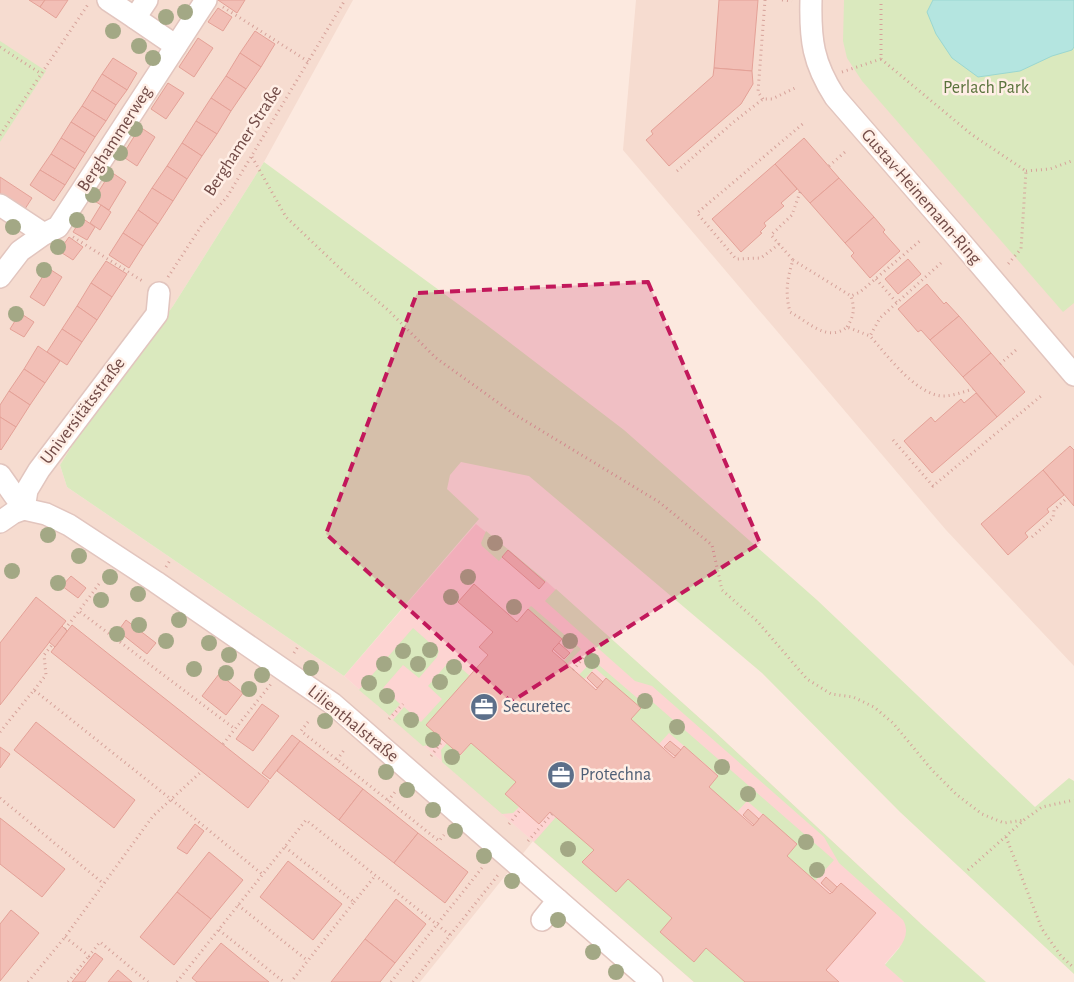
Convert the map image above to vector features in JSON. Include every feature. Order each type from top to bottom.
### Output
[{"type":"street","points":[[108,0],[176,46]]},
{"type":"street","points":[[135,18],[147,0]]},
{"type":"street","name":"Gustav-Heinemann-Ring","points":[[811,0],[810,25],[814,57],[823,79],[834,98],[954,234],[1074,375]]},
{"type":"street","name":"Berghammerweg","points":[[0,277],[20,251],[51,231],[176,46],[213,3]]},
{"type":"street","points":[[0,205],[51,231]]},
{"type":"street","name":"Universitätsstraße","points":[[24,509],[28,490],[38,470],[157,314],[152,288]]},
{"type":"street","points":[[0,476],[24,509],[13,513],[0,522]]},
{"type":"street","name":"Lilienthalstraße","points":[[24,509],[46,514],[68,525],[164,588],[333,704],[652,982]]},
{"type":"street","points":[[542,920],[558,900]]},
{"type":"path","points":[[0,135],[90,0]]},
{"type":"path","name":"Berghamer Straße","points":[[152,288],[227,197],[345,0]]},
{"type":"path","points":[[763,99],[758,92],[765,0]]},
{"type":"path","points":[[881,0],[881,58],[971,134],[1026,171],[1050,169],[1074,160]]},
{"type":"path","points":[[213,3],[309,62]]},
{"type":"path","points":[[0,47],[40,73]]},
{"type":"path","points":[[823,79],[881,58]]},
{"type":"path","points":[[677,171],[763,99],[772,99],[795,88]]},
{"type":"path","points":[[778,244],[761,258],[736,259],[697,213],[805,122]]},
{"type":"path","points":[[829,166],[845,152]]},
{"type":"path","points":[[252,157],[286,217],[348,276],[390,311],[436,358],[514,414],[660,502],[712,546],[722,590],[757,621],[807,679],[831,694],[853,697],[874,707],[893,723],[932,770],[957,795],[982,814],[1004,823],[1024,820]]},
{"type":"path","points":[[1008,264],[1021,249],[1026,171]]},
{"type":"path","points":[[793,260],[786,281],[786,298],[790,312],[826,333],[841,332],[848,327],[853,319],[855,308],[851,296],[793,260],[771,235],[792,215],[800,192]]},
{"type":"path","points":[[51,231],[152,288]]},
{"type":"path","points":[[851,296],[860,292],[921,240]]},
{"type":"path","points":[[870,336],[880,318],[941,263]]},
{"type":"path","points":[[876,279],[897,303]]},
{"type":"path","points":[[848,327],[870,336],[898,368],[924,390],[942,396],[958,394],[973,389]]},
{"type":"path","points":[[1000,364],[1016,350]]},
{"type":"path","points":[[893,440],[933,486],[1040,396]]},
{"type":"path","points":[[1032,537],[1054,518],[1054,510],[1068,498]]},
{"type":"path","points":[[65,629],[99,584]]},
{"type":"path","points":[[79,610],[235,729]]},
{"type":"path","points":[[0,732],[46,675],[44,655],[52,645]]},
{"type":"path","points":[[573,670],[591,649]]},
{"type":"path","points":[[223,744],[282,670]]},
{"type":"path","points":[[34,690],[262,874]]},
{"type":"path","points":[[389,719],[403,704]]},
{"type":"path","points":[[298,737],[308,722]]},
{"type":"path","points":[[301,732],[440,841],[444,835]]},
{"type":"path","points":[[431,756],[444,740]]},
{"type":"path","points":[[337,760],[344,750]]},
{"type":"path","points":[[28,982],[65,937],[153,816],[202,771]]},
{"type":"path","points":[[388,800],[395,792]]},
{"type":"path","points":[[0,798],[104,884]]},
{"type":"path","points":[[968,870],[1024,820],[1042,807],[1074,800]]},
{"type":"path","points":[[509,824],[521,809]]},
{"type":"path","points":[[528,841],[552,814]]},
{"type":"path","points":[[177,982],[306,820],[450,935]]},
{"type":"path","points":[[1006,837],[1042,929],[1061,956],[1074,968]]},
{"type":"path","points":[[285,847],[354,902]]},
{"type":"path","points":[[413,982],[511,859]]},
{"type":"path","points":[[391,982],[482,868]]},
{"type":"path","points":[[291,982],[375,876]]},
{"type":"path","points":[[238,905],[308,961]]},
{"type":"path","points":[[219,930],[284,982]]},
{"type":"path","points":[[65,937],[88,956]]},
{"type":"path","points":[[68,982],[100,942],[148,982]]},
{"type":"highlighted area","points":[[648,282],[760,543],[511,702],[326,534],[417,293]]},
{"type":"shaded area","points":[[0,0],[353,0],[264,162],[173,306],[75,441],[60,465],[67,487],[344,676],[533,841],[420,982],[0,982]]},
{"type":"shaded area","points":[[636,0],[1074,0],[1074,666],[946,530],[623,150]]},
{"type":"shaded area","points":[[476,524],[546,581],[715,732],[920,923],[885,964],[904,982],[694,982],[344,676]]},
{"type":"green space","name":"Perlach Park","points":[[844,0],[1074,0],[1074,303],[1063,312],[862,81],[847,58],[843,41]]},
{"type":"green space","points":[[0,41],[46,71],[0,142]]},
{"type":"green space","points":[[264,162],[484,323],[624,430],[817,600],[1035,807],[1069,778],[1074,781],[1074,974],[900,812],[762,673],[529,476],[461,462],[450,475],[447,489],[479,519],[344,676],[67,487],[60,465],[75,441],[173,306]]},
{"type":"green space","points":[[486,531],[546,581],[508,550],[499,561],[482,546],[481,543]]},
{"type":"green space","points":[[556,589],[715,732],[986,982],[904,982],[885,965],[905,938],[906,927],[903,920],[839,863],[824,837],[652,686],[635,681],[545,601]]},
{"type":"green space","points":[[531,606],[581,649],[567,664],[564,661],[574,649],[528,609]]},
{"type":"green space","points":[[413,628],[439,651],[437,657],[419,678],[403,665],[383,688],[400,704],[390,716],[359,690]]},
{"type":"green space","points":[[593,660],[643,703],[648,698],[834,860],[815,881],[787,856],[797,844],[747,801],[737,812],[709,787],[718,775],[669,733],[659,744],[631,719],[640,708],[595,668],[584,679],[579,675]]},
{"type":"green space","points":[[454,662],[470,676],[426,725],[441,738],[435,744],[423,746],[393,720],[404,707],[421,722],[442,699],[428,686],[447,664]]},
{"type":"green space","points":[[447,743],[461,755],[471,743],[516,782],[505,794],[519,807],[513,813],[502,814],[442,762],[441,750]]},
{"type":"green space","points":[[556,817],[594,850],[583,863],[616,892],[628,879],[672,918],[694,962],[706,948],[745,982],[694,982],[534,842]]},
{"type":"water","points":[[933,0],[1074,0],[1074,47],[1072,50],[1052,56],[1020,71],[978,77],[952,58],[936,34],[927,12]]},
{"type":"building","points":[[29,0],[45,0],[40,7]]},
{"type":"building","points":[[45,0],[68,0],[56,18],[40,7]]},
{"type":"building","points":[[218,0],[245,0],[237,13]]},
{"type":"building","points":[[719,0],[758,0],[752,71],[714,68]]},
{"type":"building","points":[[218,8],[232,17],[223,31],[208,22]]},
{"type":"building","points":[[255,31],[275,44],[261,67],[240,53]]},
{"type":"building","points":[[198,38],[213,48],[194,77],[179,67]]},
{"type":"building","points":[[240,53],[261,67],[246,89],[226,76]]},
{"type":"building","points":[[113,58],[137,73],[127,90],[102,74]]},
{"type":"building","points":[[714,68],[752,71],[753,84],[741,104],[669,166],[646,140],[653,134],[651,131],[713,76]]},
{"type":"building","points":[[102,74],[127,90],[116,105],[92,90]]},
{"type":"building","points":[[226,76],[246,89],[231,111],[211,98]]},
{"type":"building","points":[[168,83],[184,93],[166,119],[151,109]]},
{"type":"building","points":[[92,90],[116,105],[106,121],[82,106]]},
{"type":"building","points":[[211,98],[231,111],[217,134],[196,121]]},
{"type":"building","points":[[82,106],[106,121],[95,137],[71,122]]},
{"type":"building","points":[[196,121],[217,134],[202,156],[182,143]]},
{"type":"building","points":[[71,122],[95,137],[85,153],[61,138]]},
{"type":"building","points":[[140,127],[155,137],[137,166],[122,156]]},
{"type":"building","points":[[61,138],[85,153],[75,169],[51,154]]},
{"type":"building","points":[[804,138],[839,178],[810,203],[775,164]]},
{"type":"building","points":[[182,143],[202,156],[187,179],[167,166]]},
{"type":"building","points":[[51,154],[75,169],[65,185],[40,170]]},
{"type":"building","points":[[775,164],[797,189],[781,203],[784,206],[764,223],[766,226],[760,232],[762,233],[741,252],[712,219]]},
{"type":"building","points":[[167,166],[187,179],[173,201],[152,188]]},
{"type":"building","points":[[40,170],[65,185],[54,201],[30,185]]},
{"type":"building","points":[[111,172],[126,182],[109,210],[93,200]]},
{"type":"building","points":[[0,177],[32,198],[23,212],[0,197]]},
{"type":"building","points":[[839,178],[874,217],[845,243],[810,203]]},
{"type":"building","points":[[152,188],[173,201],[158,224],[138,210]]},
{"type":"building","points":[[101,205],[111,212],[100,230],[90,223]]},
{"type":"building","points":[[138,210],[158,224],[143,246],[123,233]]},
{"type":"building","points":[[874,217],[885,230],[883,232],[900,251],[870,278],[851,256],[854,253],[845,243]]},
{"type":"building","points":[[82,218],[95,227],[87,240],[73,232]]},
{"type":"building","points":[[123,233],[143,246],[129,268],[109,255]]},
{"type":"building","points":[[69,237],[83,247],[73,260],[59,251]]},
{"type":"building","points":[[908,259],[921,274],[898,294],[885,279]]},
{"type":"building","points":[[106,261],[127,274],[112,297],[91,283]]},
{"type":"building","points":[[48,268],[62,277],[44,306],[30,297]]},
{"type":"building","points":[[91,283],[112,297],[97,320],[77,306]]},
{"type":"building","points":[[927,284],[944,304],[946,302],[959,316],[930,340],[921,330],[918,332],[898,309]]},
{"type":"building","points":[[77,306],[97,320],[82,342],[62,329]]},
{"type":"building","points":[[20,313],[34,322],[24,337],[10,329]]},
{"type":"building","points":[[959,316],[991,353],[963,377],[930,340]]},
{"type":"building","points":[[62,329],[82,342],[67,365],[47,352]]},
{"type":"building","points":[[38,346],[60,361],[45,383],[24,369]]},
{"type":"building","points":[[991,353],[1025,392],[997,417],[963,377]]},
{"type":"building","points":[[24,369],[45,383],[30,405],[9,391]]},
{"type":"building","points":[[9,391],[30,405],[16,427],[0,417],[0,405]]},
{"type":"building","points":[[976,393],[997,417],[932,473],[904,441],[931,417],[935,422],[961,399],[964,403]]},
{"type":"building","points":[[0,417],[16,427],[1,450],[0,449]]},
{"type":"building","points":[[1070,446],[1074,450],[1074,506],[1043,470]]},
{"type":"building","points":[[1043,470],[1064,495],[1047,509],[1049,512],[1025,533],[1028,537],[1008,555],[981,524]]},
{"type":"building","points":[[508,550],[545,582],[539,589],[502,557]]},
{"type":"building","points":[[71,576],[86,588],[78,598],[62,586]]},
{"type":"building","points":[[474,584],[517,622],[528,609],[562,639],[552,651],[596,690],[606,678],[641,708],[631,719],[674,758],[684,746],[718,776],[709,787],[753,826],[763,814],[797,844],[787,856],[830,894],[841,883],[876,913],[826,970],[839,982],[745,982],[706,948],[694,962],[660,932],[672,918],[628,879],[616,892],[582,862],[594,850],[550,812],[539,824],[505,794],[516,782],[471,743],[460,755],[426,725],[488,655],[479,647],[493,632],[458,602]]},
{"type":"building","points":[[36,597],[66,621],[0,705],[0,643]]},
{"type":"building","points":[[126,620],[156,643],[147,654],[118,631]]},
{"type":"building","points":[[72,625],[269,781],[248,808],[51,652]]},
{"type":"building","points":[[62,626],[67,631],[55,647],[49,642]]},
{"type":"building","points":[[559,643],[570,653],[564,659],[553,649]]},
{"type":"building","points":[[592,672],[603,682],[597,688],[587,678]]},
{"type":"building","points":[[219,674],[243,693],[226,715],[202,696]]},
{"type":"building","points":[[262,704],[279,716],[253,751],[236,739]]},
{"type":"building","points":[[36,722],[135,800],[114,828],[14,750]]},
{"type":"building","points":[[292,735],[300,741],[270,779],[262,773]]},
{"type":"building","points":[[300,741],[363,789],[339,820],[277,771]]},
{"type":"building","points":[[670,741],[681,750],[675,756],[664,747]]},
{"type":"building","points":[[0,747],[10,754],[0,768]]},
{"type":"building","points":[[363,789],[418,833],[394,863],[339,820]]},
{"type":"building","points":[[748,809],[759,819],[754,825],[743,815]]},
{"type":"building","points":[[0,818],[65,869],[42,897],[0,864]]},
{"type":"building","points":[[195,824],[204,831],[187,854],[177,848]]},
{"type":"building","points":[[418,833],[468,872],[445,903],[394,863]]},
{"type":"building","points":[[209,852],[243,880],[211,919],[177,892]]},
{"type":"building","points":[[288,861],[342,904],[313,940],[260,897]]},
{"type":"building","points":[[826,877],[837,887],[832,893],[821,883]]},
{"type":"building","points":[[177,892],[211,919],[174,965],[140,937]]},
{"type":"building","points":[[396,899],[426,924],[395,963],[365,939]]},
{"type":"building","points":[[11,910],[39,933],[0,981],[0,924]]},
{"type":"building","points":[[365,939],[395,963],[380,982],[331,982]]},
{"type":"building","points":[[221,943],[269,982],[197,982],[192,978]]},
{"type":"building","points":[[95,953],[103,959],[85,982],[72,982]]},
{"type":"building","points":[[118,970],[132,982],[108,982]]},
{"type":"place","name":"Securetec","points":[[484,707]]},
{"type":"place","name":"Protechna","points":[[561,775]]}]
